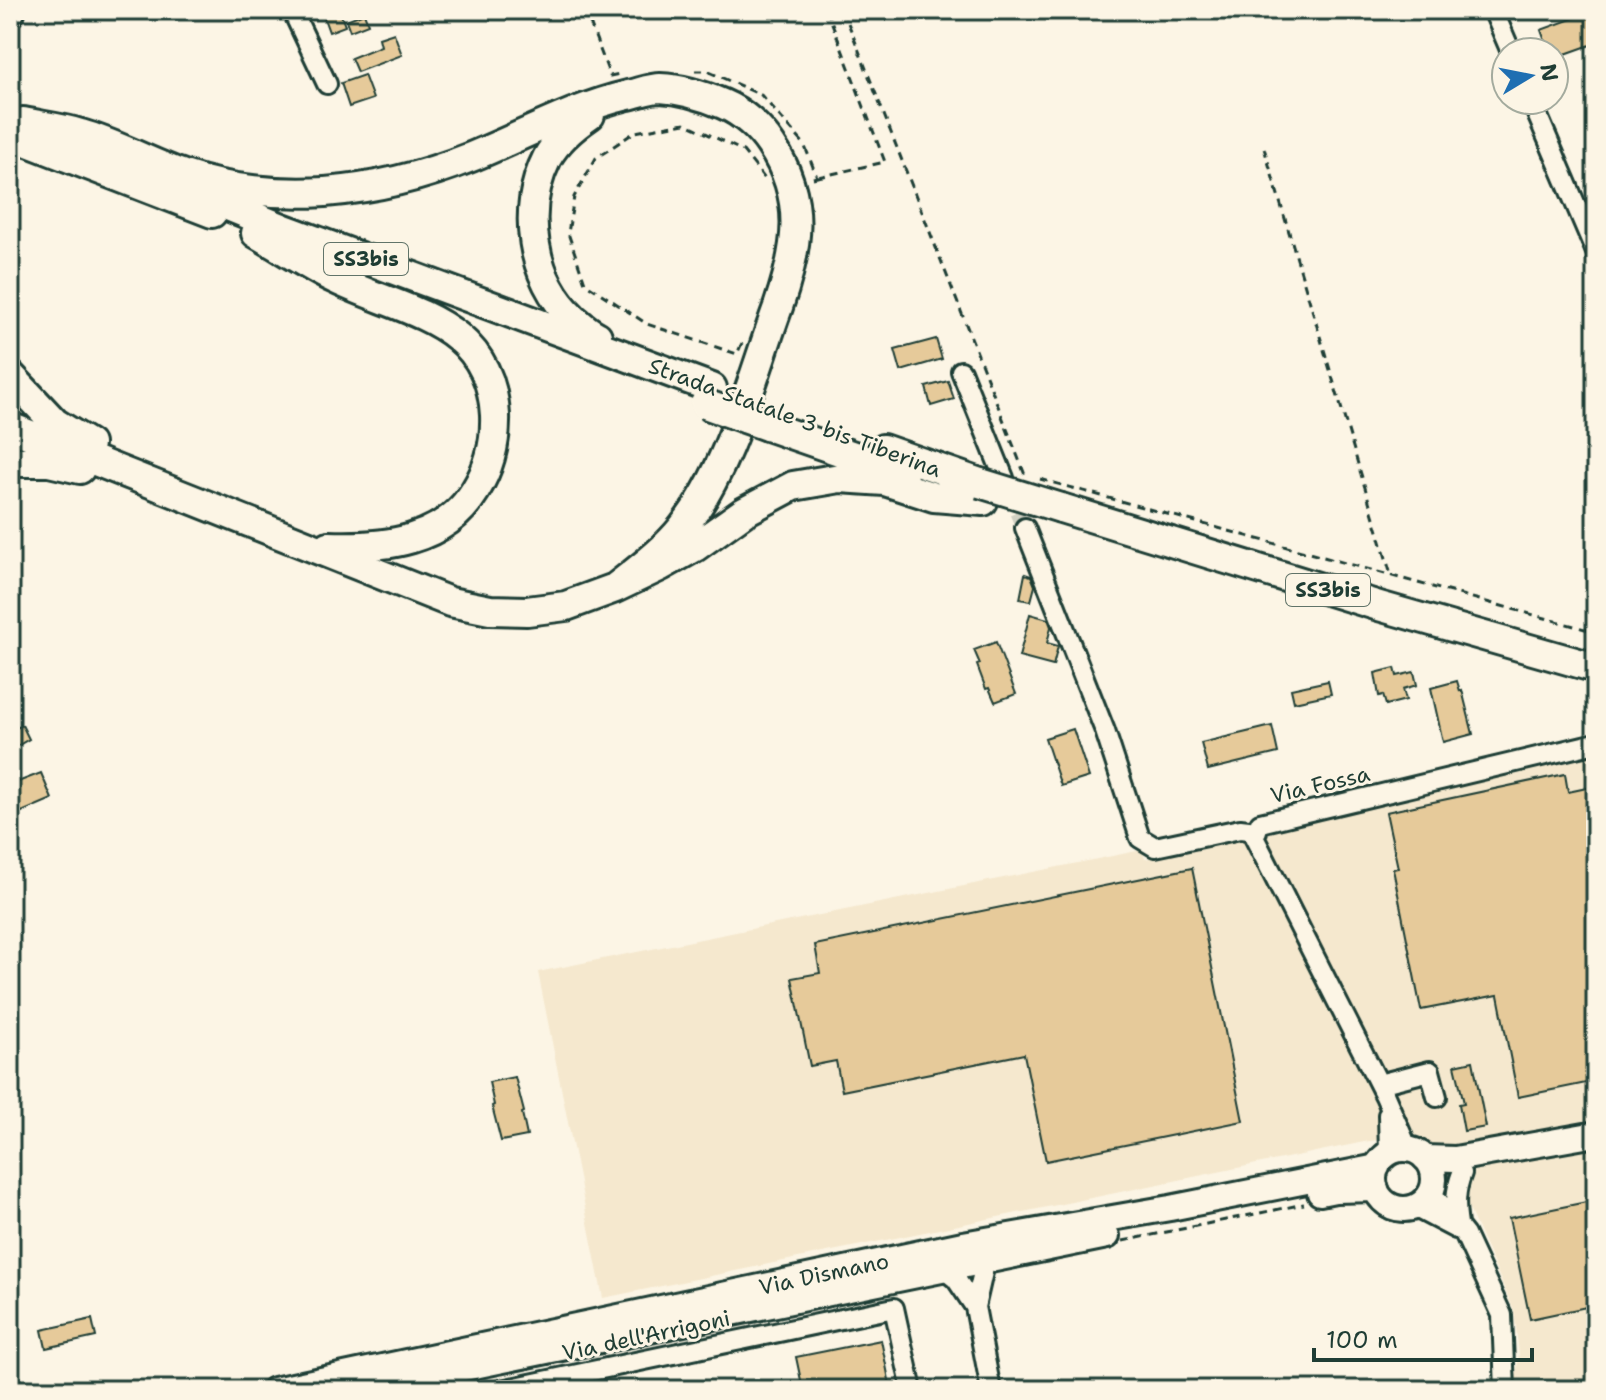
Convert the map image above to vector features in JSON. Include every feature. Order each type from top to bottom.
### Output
[{"type":"highway","points":[[15,128],[81,134],[185,176],[229,187],[276,192],[324,192],[412,178],[469,158],[566,115],[614,98],[657,88],[699,93],[735,109],[764,134],[784,165],[790,183],[797,234],[789,275],[720,466],[702,503],[655,557],[615,588]]},
{"type":"highway","points":[[614,98],[572,127],[547,158],[535,195],[533,233],[540,271],[558,304],[590,333],[708,396]]},
{"type":"highway","name":"Strada Statale 3 bis Tiberina","points":[[15,128],[282,228],[708,396]]},
{"type":"highway","name":"Strada Statale 3 bis Tiberina","points":[[15,128],[245,226],[770,418],[989,487],[1062,517],[1378,623],[1596,685]]},
{"type":"highway","points":[[245,226],[336,280],[407,306],[455,334],[481,362],[494,398],[496,436],[486,474],[469,501],[447,521],[412,539],[371,548],[304,545]]},
{"type":"highway","points":[[10,375],[55,423],[154,485]]},
{"type":"highway","points":[[10,427],[450,602],[490,610],[527,611],[566,606],[615,588],[695,547],[744,512],[793,486],[840,478],[885,481],[934,497],[989,487]]},
{"type":"highway","points":[[10,462],[49,462],[154,485]]},
{"type":"highway","name":"Strada Statale 3 bis Tiberina","points":[[1062,517],[1596,668]]},
{"type":"main road","name":"Via Dismano","points":[[357,1390],[963,1244],[1170,1208],[1395,1163],[1455,1159],[1596,1134]]},
{"type":"main road","name":"Via Dismano","points":[[1426,1194],[1462,1173],[1533,1147]]},
{"type":"main road","name":"Via Dismano","points":[[274,1390],[654,1318],[942,1268],[1335,1190],[1395,1163]]},
{"type":"main road","points":[[1395,1163],[1431,1165],[1426,1194],[1405,1209],[1388,1204],[1395,1163]]},
{"type":"street","points":[[292,10],[327,84]]},
{"type":"street","points":[[1493,10],[1504,36]]},
{"type":"street","points":[[1538,116],[1596,252]]},
{"type":"street","points":[[961,371],[989,487]]},
{"type":"street","points":[[1025,528],[1105,731],[1140,838],[1155,847],[1240,829],[1257,831]]},
{"type":"street","name":"Via Fossa","points":[[1395,1163],[1382,1090],[1254,837],[1260,823],[1596,743]]},
{"type":"street","points":[[1382,1090],[1430,1071],[1437,1097]]},
{"type":"street","points":[[1462,1173],[1455,1204],[1462,1231],[1502,1315],[1505,1390]]},
{"type":"street","points":[[1426,1194],[1439,1219],[1462,1231]]},
{"type":"street","points":[[975,1307],[986,1259]]},
{"type":"street","points":[[942,1268],[956,1279],[975,1307],[991,1390]]},
{"type":"street","name":"Via dell'Arrigoni","points":[[501,1390],[894,1308],[912,1390]]},
{"type":"street","points":[[654,1318],[663,1356]]},
{"type":"path","points":[[817,177],[885,162],[827,10]]},
{"type":"path","points":[[843,10],[1026,479],[989,487]]},
{"type":"path","points":[[743,340],[737,354],[647,324],[585,283],[568,233],[574,197],[596,158],[635,132],[685,123],[743,151],[769,185],[790,183]]},
{"type":"path","points":[[1264,148],[1391,575]]},
{"type":"path","points":[[1035,479],[1045,479],[1596,632]]},
{"type":"shaded area","points":[[1596,750],[1596,1390],[1514,1390],[1519,1354],[1514,1310],[1469,1209],[1437,1153],[1419,1143],[1397,1139],[1369,1141],[603,1298],[538,972],[1142,850],[1145,859],[1247,838],[1306,820]]},
{"type":"building","points":[[321,10],[339,10],[345,26],[329,32]]},
{"type":"building","points":[[1596,10],[1596,43],[1570,52],[1570,36],[1543,36],[1541,30]]},
{"type":"building","points":[[364,13],[368,24],[350,31],[346,20]]},
{"type":"building","points":[[394,33],[402,55],[357,72],[351,58],[381,46],[379,38]]},
{"type":"building","points":[[364,75],[373,99],[349,107],[341,83]]},
{"type":"building","points":[[936,339],[942,359],[901,371],[895,350]]},
{"type":"building","points":[[948,381],[954,399],[931,406],[926,387]]},
{"type":"building","points":[[1025,574],[1031,576],[1035,586],[1031,601],[1020,599]]},
{"type":"building","points":[[1030,614],[1048,619],[1051,627],[1047,643],[1058,646],[1053,666],[1019,657]]},
{"type":"building","points":[[996,642],[1016,694],[995,702],[989,688],[986,689],[974,650]]},
{"type":"building","points":[[1395,668],[1397,676],[1414,672],[1417,685],[1403,689],[1406,700],[1386,705],[1383,695],[1379,696],[1375,673]]},
{"type":"building","points":[[1328,681],[1331,694],[1294,702],[1291,689]]},
{"type":"building","points":[[1457,681],[1473,734],[1443,742],[1431,688]]},
{"type":"building","points":[[22,725],[29,739],[10,750],[10,731]]},
{"type":"building","points":[[1272,726],[1278,753],[1208,770],[1201,743]]},
{"type":"building","points":[[1073,729],[1089,777],[1061,786],[1045,738]]},
{"type":"building","points":[[41,773],[52,799],[10,817],[10,785]]},
{"type":"building","points":[[1565,774],[1568,792],[1596,786],[1596,1081],[1518,1097],[1498,995],[1421,1010],[1393,869],[1398,868],[1386,812]]},
{"type":"building","points":[[1192,868],[1243,1121],[1046,1161],[1024,1054],[842,1091],[836,1061],[810,1066],[792,978],[820,973],[815,945]]},
{"type":"building","points":[[1473,1061],[1486,1127],[1464,1131],[1459,1104],[1464,1103],[1455,1065]]},
{"type":"building","points":[[515,1077],[527,1136],[501,1141],[489,1082]]},
{"type":"building","points":[[1596,1200],[1596,1305],[1530,1319],[1509,1218]]},
{"type":"building","points":[[92,1319],[96,1337],[46,1348],[42,1330]]},
{"type":"building","points":[[881,1340],[891,1390],[803,1390],[796,1357]]},
{"type":"tunnel","points":[[1008,486],[1025,528]]}]
